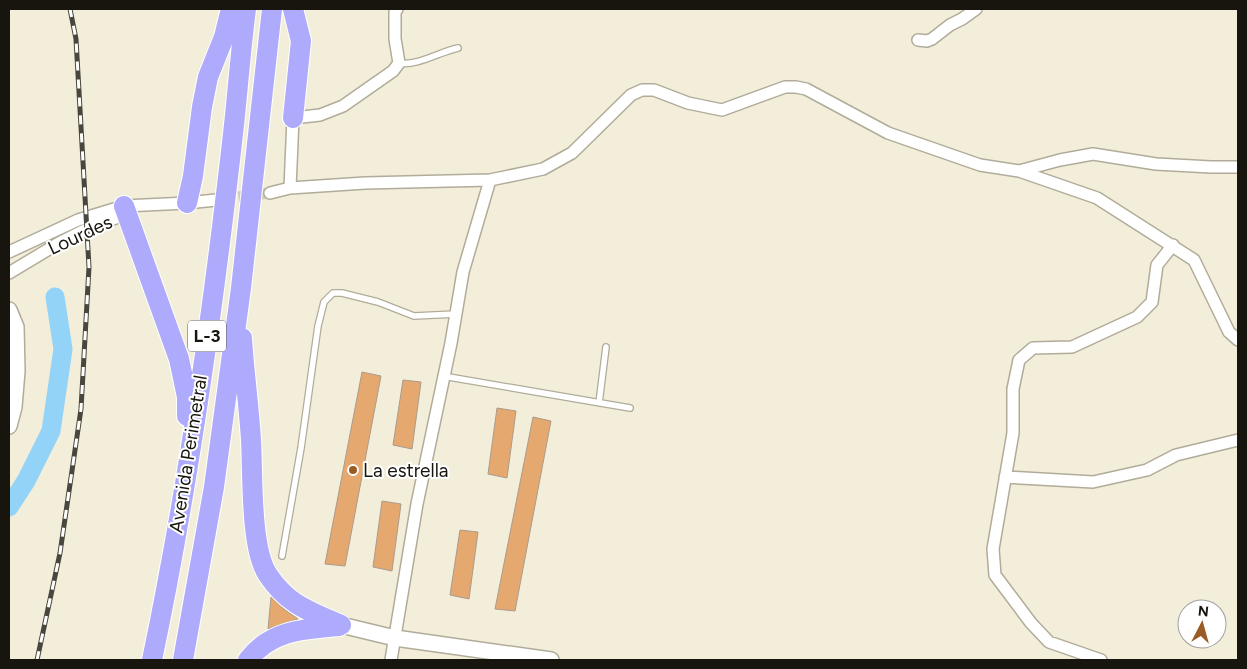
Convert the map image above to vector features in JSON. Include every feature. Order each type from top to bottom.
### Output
[{"type":"highway","points":[[187,203],[193,176],[208,76],[224,37],[231,9]]},
{"type":"highway","name":"Avenida Perimetral","points":[[152,660],[186,481],[234,126],[246,9]]},
{"type":"highway","points":[[271,15],[286,10],[294,12],[301,41],[293,118]]},
{"type":"highway","name":"Avenida Perimetral","points":[[183,660],[214,487],[241,288],[271,15]]},
{"type":"highway","points":[[126,210],[179,359],[187,397],[186,481]]},
{"type":"highway","points":[[241,288],[243,366],[251,440],[256,541],[266,573],[285,597],[301,608],[341,625]]},
{"type":"highway","points":[[248,660],[255,651],[277,636],[304,629],[341,625]]},
{"type":"street","points":[[290,188],[293,118],[320,115],[343,106],[394,71],[399,63],[395,39],[396,9]]},
{"type":"street","points":[[918,40],[927,41],[932,39],[976,9]]},
{"type":"street","points":[[270,193],[290,188],[365,183],[490,180],[543,170],[572,153],[631,95],[642,90],[654,90],[688,104],[722,110],[785,87],[796,87],[806,90],[888,133],[980,165],[1019,171],[1097,198],[1194,260],[1229,332],[1238,340]]},
{"type":"street","points":[[1019,171],[1060,160],[1093,154],[1156,164],[1238,167]]},
{"type":"street","points":[[391,660],[416,504],[444,376],[463,272],[490,180]]},
{"type":"street","points":[[9,252],[78,220],[155,204],[216,200]]},
{"type":"street","name":"Lourdes","points":[[9,273],[59,243],[126,210]]},
{"type":"street","points":[[1101,660],[1050,642],[1031,623],[995,575],[993,549],[1013,433],[1013,389],[1019,360],[1033,348],[1072,347],[1138,317],[1152,302],[1157,265],[1173,245]]},
{"type":"street","points":[[9,310],[16,327],[17,371],[14,407],[9,426]]},
{"type":"street","points":[[1005,477],[1093,482],[1147,470],[1176,455],[1238,440]]},
{"type":"street","points":[[341,625],[395,638],[551,660]]},
{"type":"lane","points":[[399,63],[417,62],[458,48]]},
{"type":"lane","points":[[282,556],[301,448],[318,326],[324,302],[333,293],[342,293],[378,302],[414,316],[456,314]]},
{"type":"lane","points":[[599,403],[606,347]]},
{"type":"lane","points":[[444,376],[630,408]]},
{"type":"building","name":"La estrella","points":[[362,372],[381,376],[345,566],[325,564]]},
{"type":"building","points":[[403,380],[421,382],[412,449],[393,445]]},
{"type":"building","points":[[497,408],[516,411],[507,478],[488,474]]},
{"type":"building","points":[[533,417],[551,421],[515,611],[495,609]]},
{"type":"building","points":[[382,501],[401,504],[392,571],[373,567]]},
{"type":"building","points":[[460,530],[478,532],[469,599],[450,595]]},
{"type":"building","points":[[271,597],[284,609],[298,619],[268,629]]},
{"type":"waterway","points":[[9,507],[26,481],[51,431],[63,349],[55,297]]},
{"type":"tunnel","points":[[222,199],[270,193]]},
{"type":"railway","points":[[37,660],[60,553],[81,409],[89,267],[76,39],[70,9]]},
{"type":"place","name":"La estrella","points":[[353,470]]}]
